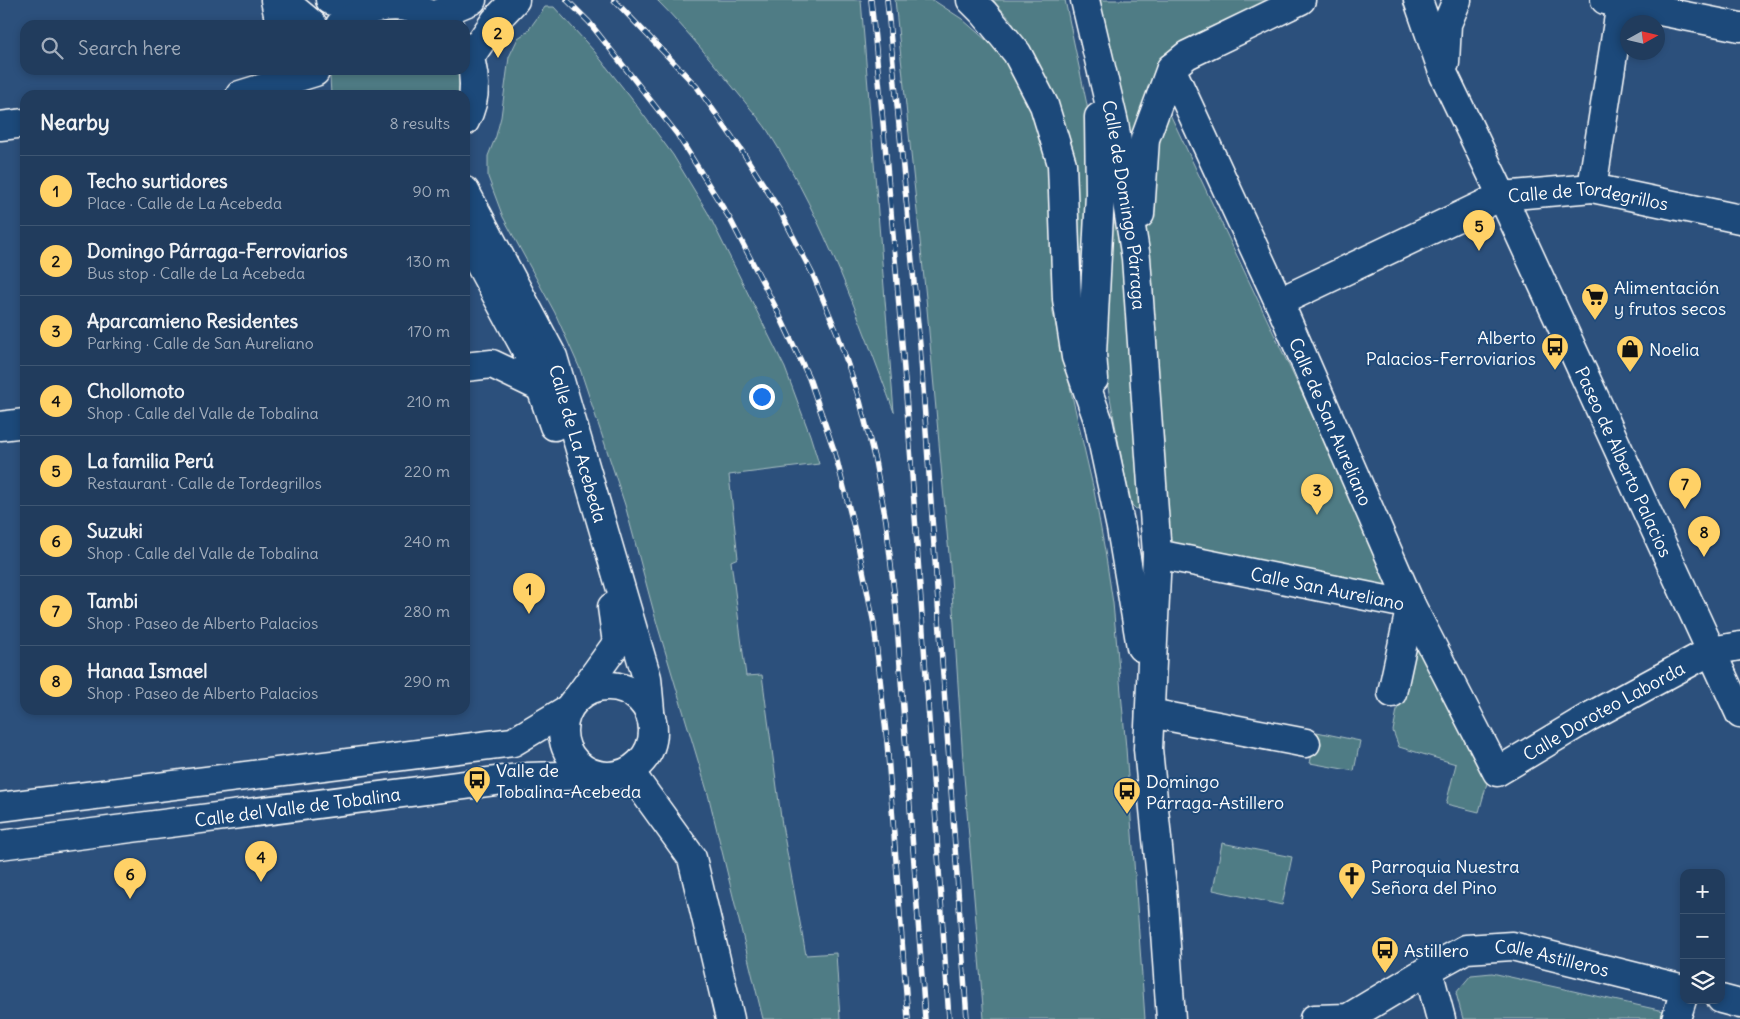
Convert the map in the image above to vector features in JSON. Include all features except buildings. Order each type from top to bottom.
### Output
[{"type":"street","points":[[275,0],[279,20]]},
{"type":"street","points":[[284,0],[307,20]]},
{"type":"street","points":[[330,0],[363,10]]},
{"type":"street","points":[[348,20],[363,10],[381,5],[400,4],[418,7],[442,20],[472,0]]},
{"type":"street","points":[[470,50],[515,0]]},
{"type":"street","name":"Calle de Domingo Párraga","points":[[970,0],[984,13],[1017,53],[1044,105],[1062,164],[1067,299],[1076,357],[1098,420]]},
{"type":"street","points":[[1084,0],[1098,58]]},
{"type":"street","points":[[1136,258],[1145,138],[1171,68],[1187,55],[1302,0]]},
{"type":"street","name":"Paseo de Alberto Palacios","points":[[1418,0],[1444,75],[1502,196],[1740,714]]},
{"type":"street","name":"Paseo de Alberto Palacios","points":[[1444,75],[1447,24],[1457,0]]},
{"type":"street","points":[[1592,188],[1613,2],[1740,27]]},
{"type":"street","name":"Calle de Domingo Párraga","points":[[1098,58],[1100,194],[1092,354],[1098,420],[1122,537],[1139,633],[1150,713]]},
{"type":"street","name":"Calle de Domingo Párraga","points":[[1098,58],[1114,123],[1136,258],[1157,554],[1148,749],[1162,888],[1171,1019]]},
{"type":"street","points":[[470,60],[474,77],[474,97],[470,108]]},
{"type":"street","name":"Calle de San Aureliano","points":[[1171,68],[1279,302],[1411,605],[1497,772]]},
{"type":"street","points":[[246,90],[258,75]]},
{"type":"street","points":[[265,90],[316,79]]},
{"type":"street","points":[[0,126],[20,124]]},
{"type":"street","name":"Calle de Tordegrillos","points":[[1279,302],[1502,196],[1592,188],[1740,219]]},
{"type":"street","name":"Calle de La Acebeda","points":[[470,200],[553,358],[647,678],[650,711]]},
{"type":"street","name":"Calle de La Acebeda","points":[[470,246],[531,359],[612,606],[617,643],[574,702]]},
{"type":"street","points":[[492,364],[514,327]]},
{"type":"street","points":[[470,366],[492,364],[542,388]]},
{"type":"street","points":[[0,426],[20,424]]},
{"type":"street","name":"Calle San Aureliano","points":[[1157,554],[1411,605],[1392,693]]},
{"type":"street","name":"Calle Doroteo Laborda","points":[[1497,772],[1589,717],[1711,651],[1740,646]]},
{"type":"street","points":[[0,807],[512,742],[574,702],[590,689],[606,685],[622,687],[640,698],[650,711],[654,729],[649,752],[643,762],[630,772],[610,777],[595,775],[580,767],[572,759],[565,746],[563,729],[574,702]]},
{"type":"street","points":[[1150,713],[1306,743]]},
{"type":"street","points":[[630,772],[692,858],[730,1019]]},
{"type":"street","name":"Calle del Valle de Tobalina","points":[[0,845],[527,777],[595,775]]},
{"type":"street","name":"Calle Astilleros","points":[[1314,1019],[1348,1018],[1466,948],[1512,946],[1680,988]]},
{"type":"street","points":[[1428,970],[1441,1019]]},
{"type":"street","points":[[1725,1000],[1740,1004]]},
{"type":"street","points":[[1676,1019],[1681,1004]]},
{"type":"green space","points":[[657,0],[861,0],[894,412],[840,271],[808,202],[790,169],[761,121],[700,47]]},
{"type":"green space","points":[[895,0],[933,0],[962,19],[994,47],[1015,76],[1032,110],[1045,148],[1051,190],[1053,313],[1094,491],[1113,603],[1126,748],[1145,1019],[984,1019],[964,776],[951,577],[926,298]]},
{"type":"green space","points":[[993,0],[1065,0],[1087,105],[1091,147],[1086,343],[1029,51],[1010,19]]},
{"type":"green space","points":[[1097,0],[1295,0],[1208,39],[1137,148],[1128,141]]},
{"type":"green space","points":[[545,7],[554,7],[594,51],[673,155],[708,213],[785,368],[819,464],[729,475],[738,558],[731,561],[746,676],[762,675],[782,825],[806,955],[836,953],[840,1019],[763,1019],[708,794],[657,624],[625,505],[580,369],[555,313],[503,217],[488,177],[488,156],[501,117],[509,57],[518,38],[527,32]]},
{"type":"green space","points":[[396,18],[404,20],[387,20]]},
{"type":"green space","points":[[331,75],[459,75],[459,90],[331,90]]},
{"type":"green space","points":[[1169,112],[1395,590],[1169,544],[1145,228],[1151,148]]},
{"type":"green space","points":[[1115,157],[1141,507],[1136,509],[1132,505],[1124,471],[1107,382],[1103,348]]},
{"type":"green space","points":[[1411,635],[1415,636],[1487,783],[1479,812],[1446,804],[1456,764],[1399,747],[1393,731]]},
{"type":"green space","points":[[1317,732],[1360,741],[1354,771],[1310,763]]},
{"type":"green space","points":[[1222,843],[1292,857],[1282,905],[1213,890]]},
{"type":"green space","points":[[1492,973],[1668,1012],[1666,1019],[1463,1019],[1456,993],[1471,975]]},
{"type":"railway","points":[[567,0],[589,22],[677,134],[730,219],[776,308],[809,378],[835,453],[855,531],[874,624],[887,742],[908,1019]]},
{"type":"railway","points":[[614,0],[697,87],[742,151],[780,211],[813,275],[838,335],[860,401],[875,461],[886,521],[896,609],[925,1019]]},
{"type":"railway","points":[[871,0],[905,382],[949,1019]]},
{"type":"railway","points":[[887,0],[920,345],[967,1019]]},
{"type":"place","name":"Domingo Párraga-Ferroviarios","points":[[498,58]]},
{"type":"place","name":"La familia Perú","points":[[1479,251]]},
{"type":"place","name":"Alimentación y frutos secos","points":[[1595,321]]},
{"type":"place","name":"Alberto Palacios-Ferroviarios","points":[[1555,371]]},
{"type":"place","name":"Noelia","points":[[1630,373]]},
{"type":"place","name":"Tambi","points":[[1685,509]]},
{"type":"place","name":"Aparcamieno Residentes","points":[[1317,515]]},
{"type":"place","name":"Hanaa Ismael","points":[[1704,557]]},
{"type":"place","name":"Techo surtidores","points":[[529,614]]},
{"type":"place","name":"Valle de Tobalina-Acebeda","points":[[477,804]]},
{"type":"place","name":"Domingo Párraga-Astillero","points":[[1127,815]]},
{"type":"place","name":"Chollomoto","points":[[261,882]]},
{"type":"place","name":"Suzuki","points":[[130,899]]},
{"type":"place","name":"Parroquia Nuestra Señora del Pino","points":[[1352,900]]},
{"type":"place","name":"Astillero","points":[[1385,974]]}]
